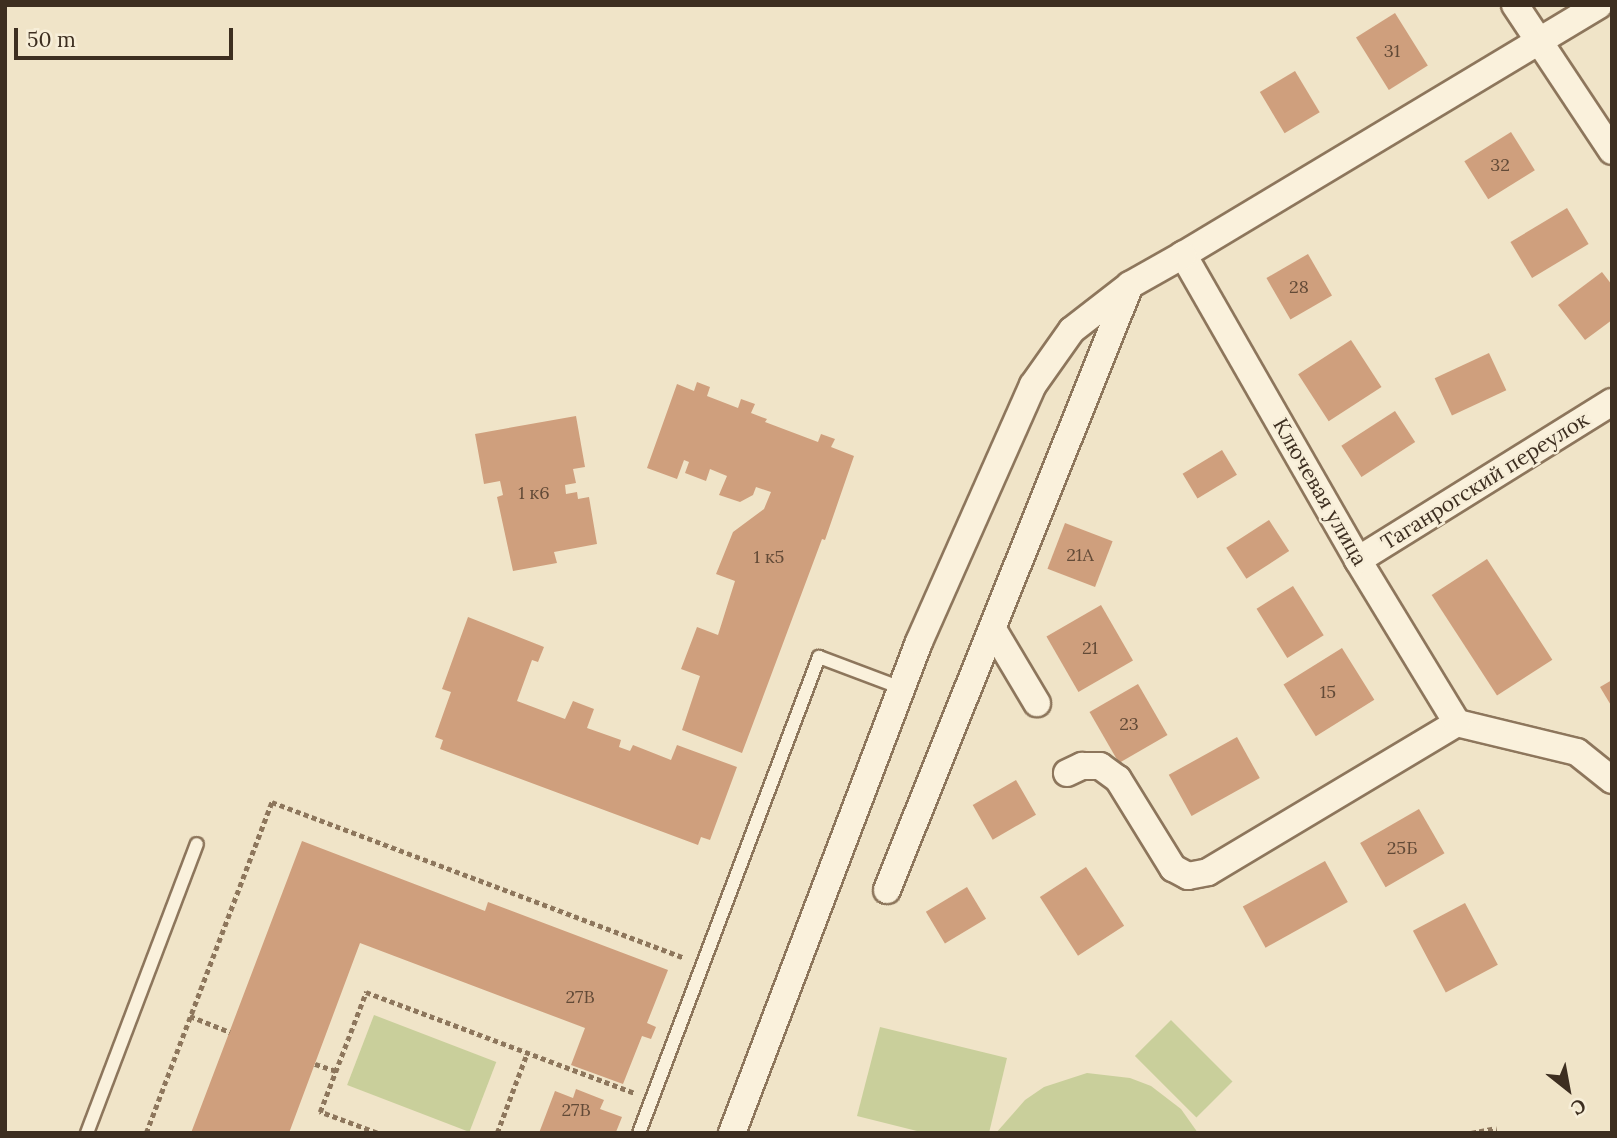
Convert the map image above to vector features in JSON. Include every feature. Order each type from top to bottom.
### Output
[{"type":"street","points":[[1515,5],[1612,151]]},
{"type":"street","points":[[732,1133],[919,642],[1033,385],[1072,330],[1130,285],[1599,5]]},
{"type":"street","name":"Ключевая улица","points":[[1183,255],[1358,560],[1457,723]]},
{"type":"street","points":[[887,890],[994,631],[1130,285]]},
{"type":"street","name":"Таганрогский переулок","points":[[1358,560],[1612,402]]},
{"type":"street","points":[[994,631],[1037,703]]},
{"type":"street","points":[[1068,773],[1082,766],[1100,766],[1118,779],[1174,868],[1188,876],[1208,872],[1457,723],[1577,752],[1612,780]]},
{"type":"lane","points":[[639,1133],[819,657],[901,688]]},
{"type":"lane","points":[[87,1133],[197,845]]},
{"type":"path","points":[[146,1133],[272,802],[703,964]]},
{"type":"path","points":[[376,1133],[320,1112],[366,992],[651,1100]]},
{"type":"path","points":[[190,1016],[230,1031]]},
{"type":"path","points":[[497,1133],[527,1053]]},
{"type":"path","points":[[315,1063],[336,1072]]},
{"type":"path","points":[[1471,1133],[1497,1128]]},
{"type":"green space","points":[[374,1015],[496,1062],[469,1132],[347,1085]]},
{"type":"green space","points":[[1171,1020],[1233,1082],[1196,1118],[1135,1056]]},
{"type":"green space","points":[[880,1027],[1007,1058],[989,1133],[925,1133],[857,1116]]},
{"type":"green space","points":[[1087,1073],[1130,1078],[1151,1086],[1181,1109],[1198,1133],[996,1133],[1025,1100],[1044,1087]]},
{"type":"building","points":[[1395,13],[1428,66],[1389,90],[1356,37]]},
{"type":"building","points":[[1295,71],[1320,112],[1285,133],[1260,92]]},
{"type":"building","points":[[1511,132],[1535,170],[1488,199],[1464,161]]},
{"type":"building","points":[[1567,208],[1589,244],[1532,278],[1510,242]]},
{"type":"building","points":[[1308,254],[1332,296],[1290,320],[1266,278]]},
{"type":"building","points":[[1602,272],[1612,285],[1612,320],[1585,340],[1558,305]]},
{"type":"building","points":[[1351,340],[1381,387],[1329,421],[1298,374]]},
{"type":"building","points":[[1489,353],[1506,390],[1452,416],[1435,378]]},
{"type":"building","points":[[697,382],[710,387],[707,396],[738,408],[741,399],[755,404],[751,413],[767,419],[765,422],[818,442],[821,434],[835,439],[831,447],[854,456],[825,540],[822,539],[742,753],[682,730],[700,676],[681,669],[697,627],[718,635],[735,581],[716,574],[733,532],[764,509],[771,492],[756,487],[753,495],[740,502],[719,495],[727,476],[710,469],[706,481],[685,473],[689,462],[684,460],[677,479],[647,468],[677,384],[694,391]]},
{"type":"building","points":[[1395,411],[1415,442],[1361,477],[1341,446]]},
{"type":"building","points":[[576,416],[585,467],[573,469],[576,483],[565,485],[566,494],[577,492],[578,499],[589,497],[597,544],[554,552],[557,563],[513,571],[497,497],[503,495],[500,481],[484,484],[475,434]]},
{"type":"building","points":[[1222,450],[1237,475],[1198,499],[1183,474]]},
{"type":"building","points":[[1269,520],[1289,551],[1246,579],[1226,548]]},
{"type":"building","points":[[1065,523],[1113,541],[1095,587],[1047,569]]},
{"type":"building","points":[[1487,559],[1552,660],[1497,696],[1432,595]]},
{"type":"building","points":[[1293,586],[1324,635],[1287,658],[1257,609]]},
{"type":"building","points":[[1101,605],[1133,660],[1078,692],[1046,636]]},
{"type":"building","points":[[468,617],[544,647],[538,662],[532,660],[517,701],[565,719],[573,701],[594,709],[587,728],[621,740],[619,747],[630,751],[633,745],[671,760],[677,745],[737,767],[710,840],[701,837],[698,845],[440,749],[443,740],[435,737],[451,692],[442,689]]},
{"type":"building","points":[[1342,648],[1374,700],[1316,736],[1283,685]]},
{"type":"building","points":[[1612,680],[1612,707],[1600,687]]},
{"type":"building","points":[[1138,684],[1168,735],[1119,763],[1090,712]]},
{"type":"building","points":[[1237,737],[1260,778],[1192,816],[1169,775]]},
{"type":"building","points":[[1016,780],[1036,815],[993,840],[973,805]]},
{"type":"building","points":[[1419,809],[1444,853],[1386,887],[1360,843]]},
{"type":"building","points":[[302,841],[485,911],[488,902],[668,970],[647,1023],[656,1027],[651,1039],[642,1036],[623,1084],[571,1065],[585,1028],[360,943],[289,1133],[191,1133]]},
{"type":"building","points":[[1325,861],[1348,902],[1266,948],[1243,907]]},
{"type":"building","points":[[1086,867],[1124,926],[1078,956],[1040,897]]},
{"type":"building","points":[[967,887],[986,919],[945,943],[926,912]]},
{"type":"building","points":[[1465,903],[1498,965],[1446,993],[1413,931]]},
{"type":"building","points":[[576,1089],[604,1100],[600,1109],[622,1117],[616,1132],[539,1133],[555,1091],[573,1098]]}]
